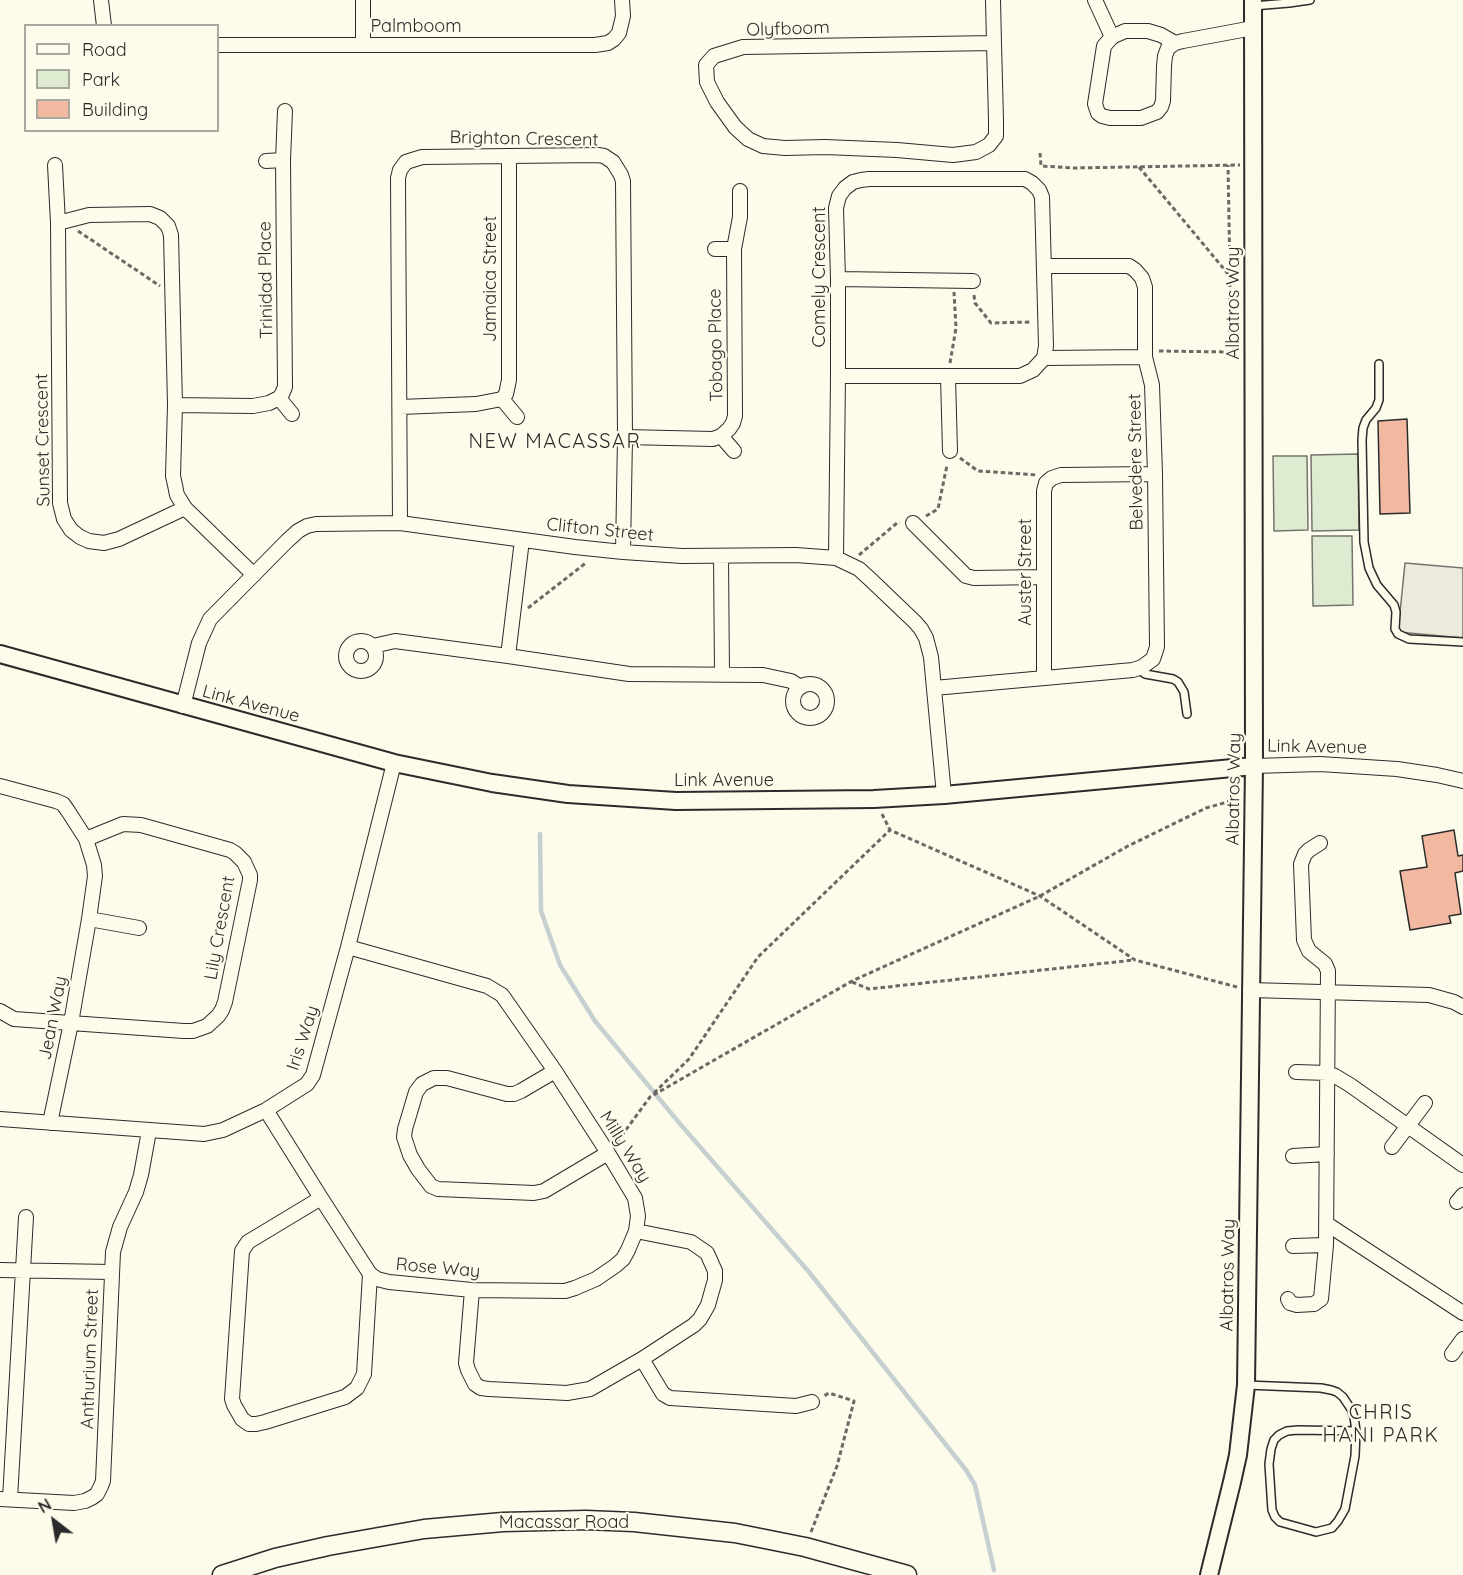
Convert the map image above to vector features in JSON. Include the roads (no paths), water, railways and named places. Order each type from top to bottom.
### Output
[{"type":"main road","name":"Macassar Road","points":[[222,1575],[275,1558],[363,1539],[424,1529],[503,1522],[586,1520],[634,1522],[735,1533],[805,1547],[907,1575]]},
{"type":"street","points":[[102,0],[104,24]]},
{"type":"street","points":[[363,0],[363,45]]},
{"type":"street","name":"Palmboom","points":[[219,45],[582,46],[608,43],[614,39],[619,33],[623,16],[622,0]]},
{"type":"street","points":[[993,0],[994,43]]},
{"type":"street","points":[[1095,0],[1112,37]]},
{"type":"street","name":"Albatros Way","points":[[1209,1575],[1233,1482],[1246,1385],[1254,794],[1253,3]]},
{"type":"street","points":[[1174,43],[1161,35],[1148,31],[1125,32],[1112,37],[1104,46],[1095,104],[1098,113],[1110,118],[1141,118],[1157,112],[1163,101],[1165,56],[1168,48],[1174,43],[1253,28]]},
{"type":"street","name":"Olyfboom","points":[[994,43],[996,136],[989,145],[976,152],[953,155],[897,150],[763,146],[748,139],[735,127],[717,102],[707,82],[706,65],[714,56],[743,47],[994,43]]},
{"type":"street","name":"Trinidad Place","points":[[279,398],[285,387],[283,160],[285,111]]},
{"type":"street","name":"Brighton Crescent","points":[[400,523],[398,174],[402,166],[406,162],[422,157],[598,155],[613,162],[623,181],[625,437],[623,552]]},
{"type":"street","name":"Jamaica Street","points":[[502,399],[506,394],[509,380],[509,156]]},
{"type":"street","points":[[266,161],[283,160]]},
{"type":"street","name":"Sunset Crescent","points":[[55,165],[61,222],[60,503],[64,519],[71,530],[80,537],[104,543],[119,539],[185,508]]},
{"type":"street","name":"Comely Crescent","points":[[843,560],[836,208],[839,195],[845,188],[853,182],[869,179],[1024,179],[1032,183],[1042,197],[1046,346],[1044,358]]},
{"type":"street","name":"Tobago Place","points":[[721,436],[729,429],[735,416],[734,249],[740,217],[740,191]]},
{"type":"street","points":[[61,222],[89,215],[150,214],[160,218],[168,226],[171,235],[175,405],[173,477],[177,495],[185,508],[254,575]]},
{"type":"street","points":[[715,249],[734,249]]},
{"type":"street","name":"Belvedere Street","points":[[1044,266],[1129,267],[1136,270],[1145,287],[1145,354],[1152,385],[1155,474],[1157,647],[1153,659],[1138,669]]},
{"type":"street","points":[[838,279],[973,281]]},
{"type":"street","points":[[838,376],[1020,376],[1033,370],[1044,358],[1145,354]]},
{"type":"street","points":[[948,377],[950,451]]},
{"type":"street","points":[[175,405],[253,406],[269,403],[279,398],[292,414]]},
{"type":"street","points":[[400,407],[476,404],[502,399],[516,417]]},
{"type":"street","points":[[625,437],[713,439],[721,436],[734,451]]},
{"type":"street","name":"Auster Street","points":[[1044,678],[1044,491],[1048,480],[1059,476],[1155,474]]},
{"type":"street","name":"Clifton Street","points":[[183,706],[199,643],[210,620],[298,531],[316,524],[400,523],[623,552],[682,556],[796,555],[843,560]]},
{"type":"street","points":[[913,524],[966,576],[974,578],[1044,577]]},
{"type":"street","points":[[508,656],[522,540]]},
{"type":"street","points":[[721,556],[722,675]]},
{"type":"street","points":[[843,560],[865,574],[921,629],[929,648],[944,795]]},
{"type":"street","points":[[373,646],[394,641],[629,675],[764,675],[791,681],[800,687]]},
{"type":"street","name":"Link Avenue","points":[[0,654],[394,763],[492,783],[568,794],[676,801],[874,799],[944,795],[1254,766],[1320,764],[1397,769],[1463,781]]},
{"type":"street","points":[[934,688],[1138,669]]},
{"type":"street","name":"Iris Way","points":[[0,1119],[149,1131],[214,1133],[266,1110],[311,1080],[348,947],[394,763]]},
{"type":"street","name":"Jean Way","points":[[0,786],[63,804],[86,839],[94,866],[95,876],[89,919],[71,1023],[50,1123]]},
{"type":"street","name":"Lily Crescent","points":[[0,1011],[14,1019],[184,1031],[199,1029],[212,1022],[222,1010],[250,880],[250,874],[244,862],[230,850],[141,825],[123,824],[86,839]]},
{"type":"street","points":[[1288,1299],[1293,1304],[1305,1305],[1314,1304],[1321,1299],[1326,1245],[1327,967],[1305,945],[1301,864],[1308,850],[1320,843]]},
{"type":"street","points":[[89,919],[139,928]]},
{"type":"street","name":"Milly Way","points":[[348,947],[494,989],[508,1002],[555,1071],[635,1198],[638,1216],[636,1231]]},
{"type":"street","points":[[1250,990],[1429,995],[1463,1007]]},
{"type":"street","points":[[555,1071],[514,1094],[447,1078],[434,1078],[422,1084],[416,1092],[404,1137],[418,1169],[432,1186],[438,1189],[534,1193],[544,1191],[608,1153]]},
{"type":"street","points":[[1296,1072],[1327,1073],[1335,1076],[1463,1166]]},
{"type":"street","points":[[1392,1147],[1425,1103]]},
{"type":"street","name":"Rose Way","points":[[266,1110],[370,1274],[377,1279],[472,1290],[565,1291],[596,1279],[623,1259],[636,1231]]},
{"type":"street","name":"Anthurium Street","points":[[5,1499],[80,1502],[93,1497],[103,1481],[111,1272],[115,1241],[136,1192],[149,1131]]},
{"type":"street","points":[[1293,1156],[1327,1154]]},
{"type":"street","points":[[321,1198],[248,1242],[242,1251],[232,1399],[242,1419],[249,1424],[265,1422],[345,1397],[357,1388],[364,1374],[370,1274]]},
{"type":"street","points":[[5,1499],[24,1271],[26,1217]]},
{"type":"street","points":[[1327,1224],[1463,1313]]},
{"type":"street","points":[[472,1290],[466,1363],[471,1377],[481,1388],[567,1393],[590,1389],[694,1325],[708,1305],[715,1280],[715,1271],[707,1253],[691,1242],[636,1231]]},
{"type":"street","points":[[1293,1245],[1326,1245]]},
{"type":"street","points":[[0,1270],[111,1272]]},
{"type":"street","points":[[1452,1354],[1463,1339]]},
{"type":"street","points":[[642,1359],[663,1394],[670,1398],[796,1406],[812,1402]]},
{"type":"lane","points":[[1253,3],[1289,3],[1310,0]]},
{"type":"lane","points":[[1379,364],[1379,400],[1376,408],[1366,420],[1362,440],[1364,542],[1369,568],[1377,585],[1394,605],[1395,629],[1398,634],[1408,639],[1463,642]]},
{"type":"lane","points":[[1138,669],[1145,674],[1178,682],[1184,692],[1187,714]]},
{"type":"lane","points":[[1246,1385],[1321,1388],[1337,1392],[1351,1409],[1356,1431],[1355,1456],[1345,1509],[1338,1521],[1332,1528],[1316,1532],[1280,1522],[1275,1517],[1271,1501],[1269,1464],[1274,1440],[1287,1431],[1356,1431]]},
{"type":"waterway","points":[[540,834],[541,911],[560,965],[595,1021],[681,1125],[809,1272],[966,1470],[975,1485],[994,1570]]},
{"type":"district","name":"NEW MACASSAR","points":[[555,442]]},
{"type":"district","name":"CHRIS HANI PARK","points":[[1381,1424]]}]
